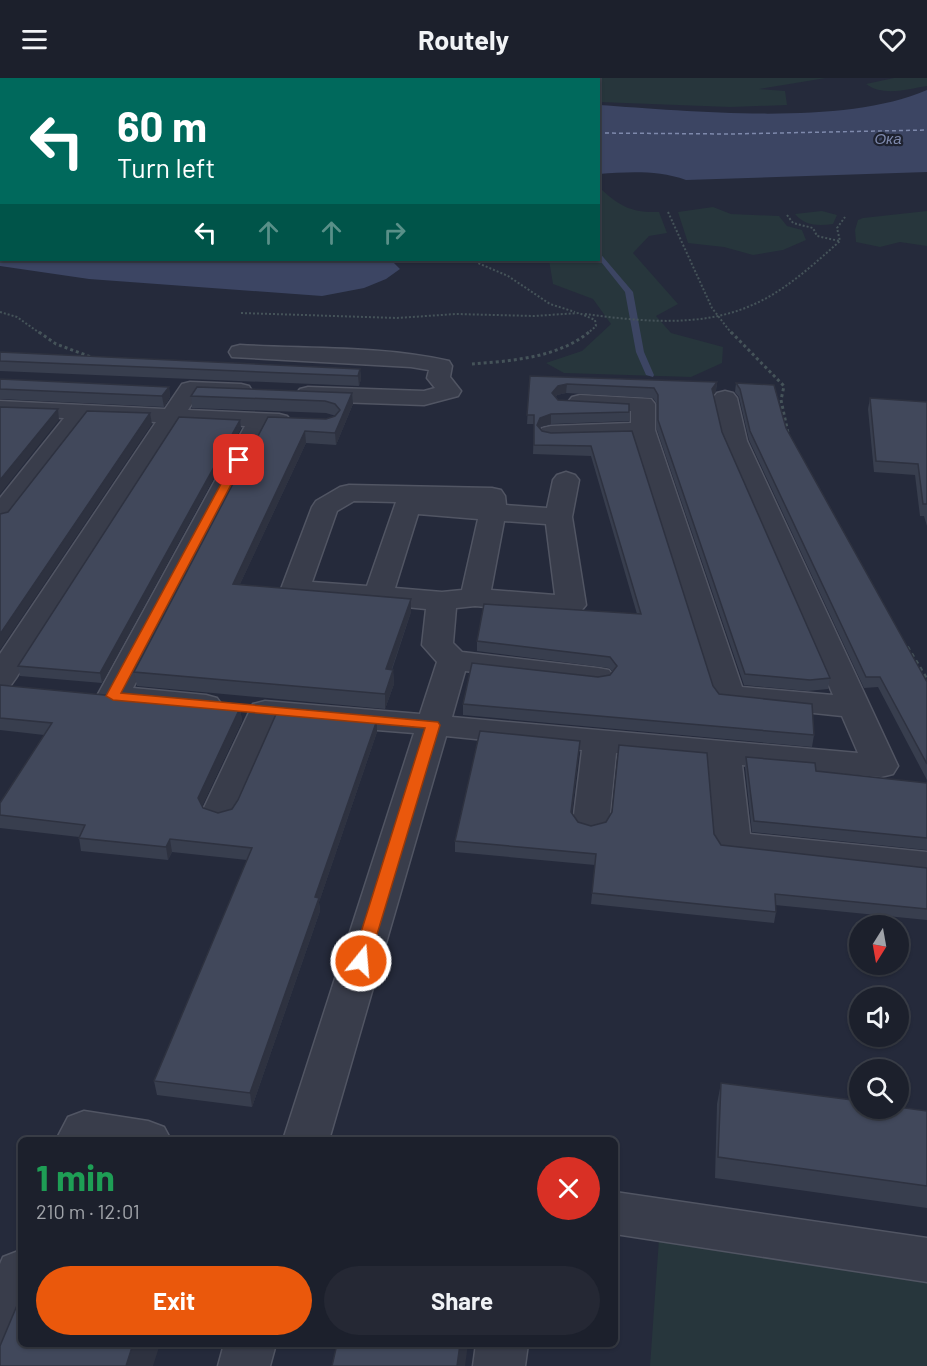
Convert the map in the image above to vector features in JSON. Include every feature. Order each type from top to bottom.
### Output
[{"type":"street","points":[[240,352],[411,360],[441,366],[438,378],[450,391],[424,398],[291,393]]},
{"type":"street","points":[[166,388],[257,392]]},
{"type":"street","points":[[8,684],[190,389]]},
{"type":"street","points":[[79,693],[881,766],[735,441],[725,398]]},
{"type":"street","points":[[566,402],[643,404],[643,430],[729,696],[855,708]]},
{"type":"street","points":[[0,408],[304,421]]},
{"type":"street","points":[[0,516],[82,411]]},
{"type":"street","points":[[113,696],[260,420]]},
{"type":"street","points":[[551,433],[643,430]]},
{"type":"street","points":[[559,517],[350,493],[325,507],[295,589],[442,601],[475,597],[571,605],[559,517],[566,480]]},
{"type":"street","points":[[378,596],[410,500]]},
{"type":"street","points":[[475,597],[493,511]]},
{"type":"street","points":[[442,601],[437,645],[453,660],[598,676]]},
{"type":"street","points":[[307,1137],[453,660]]},
{"type":"street","points":[[220,812],[246,709]]},
{"type":"street","points":[[591,823],[600,741]]},
{"type":"street","points":[[724,753],[733,845],[927,865]]},
{"type":"street","points":[[81,1137],[84,1130],[129,1137]]},
{"type":"street","points":[[618,1213],[927,1260]]},
{"type":"street","points":[[0,1320],[18,1280]]},
{"type":"street","points":[[244,1366],[249,1347]]},
{"type":"street","points":[[500,1366],[502,1347]]},
{"type":"path","points":[[668,212],[701,286],[717,315],[740,344],[784,386],[781,400],[789,436]]},
{"type":"path","points":[[787,215],[793,223],[813,228],[817,236],[840,241]]},
{"type":"path","points":[[840,241],[837,228],[845,217]]},
{"type":"path","points":[[241,313],[397,318],[456,314],[534,316],[579,313],[634,320],[717,315],[750,306],[802,273],[840,241]]},
{"type":"path","points":[[441,366],[482,364],[564,348],[586,336],[596,326],[595,320],[550,304],[508,276],[473,261]]},
{"type":"path","points":[[0,312],[17,317],[56,344],[97,360]]},
{"type":"path","points":[[906,643],[927,680]]},
{"type":"shaded area","points":[[600,78],[826,78],[759,89],[785,91],[787,105],[730,107],[600,102]]},
{"type":"shaded area","points":[[894,78],[927,78],[927,86],[888,91],[866,84]]},
{"type":"shaded area","points":[[600,188],[613,199],[633,210],[659,212],[667,233],[649,236],[633,253],[678,304],[656,316],[671,333],[723,347],[722,363],[691,377],[564,373],[546,363],[582,351],[611,324],[593,299],[553,284],[549,261],[600,261]]},
{"type":"shaded area","points":[[713,207],[731,214],[779,216],[787,226],[802,230],[806,240],[783,250],[753,255],[724,247],[688,243],[678,212]]},
{"type":"shaded area","points":[[822,211],[837,215],[833,224],[812,224],[803,221],[795,214]]},
{"type":"shaded area","points":[[927,211],[927,246],[900,242],[880,247],[856,242],[855,230],[858,220]]},
{"type":"shaded area","points":[[659,1239],[927,1280],[927,1366],[650,1366]]},
{"type":"water","name":"Ока","points":[[927,90],[927,172],[686,180],[653,173],[600,174],[600,105],[766,114],[853,109],[892,102]]},
{"type":"water","points":[[0,261],[392,261],[400,269],[386,279],[364,288],[322,296],[89,279],[0,266]]},
{"type":"building","points":[[0,352],[360,369],[358,376],[0,361]]},
{"type":"building","points":[[530,376],[717,382],[712,389],[722,432],[830,678],[810,680],[745,674],[658,420],[658,395],[654,388],[567,384],[558,386],[552,393],[558,400],[629,404],[629,412],[551,414],[540,418],[537,425],[542,431],[551,433],[632,431],[713,686],[719,694],[812,704],[814,735],[463,704],[472,663],[598,677],[610,675],[617,666],[610,657],[477,641],[484,604],[641,614],[591,446],[534,445],[534,415],[527,415]]},
{"type":"building","points":[[0,379],[169,387],[162,396],[0,389]]},
{"type":"building","points":[[736,383],[774,385],[786,428],[927,682],[927,764],[880,677],[866,677],[750,431],[740,389]]},
{"type":"building","points":[[197,387],[352,393],[335,433],[305,431],[233,584],[411,599],[386,669],[393,670],[385,694],[134,672],[268,417],[326,419],[335,416],[340,410],[335,404],[325,401],[191,396]]},
{"type":"building","points":[[870,398],[927,402],[927,504],[923,504],[918,464],[876,461]]},
{"type":"building","points":[[0,407],[58,409],[0,480]]},
{"type":"building","points":[[87,411],[150,413],[0,634],[0,514],[8,512]]},
{"type":"building","points":[[179,417],[240,420],[100,673],[18,666]]},
{"type":"building","points":[[0,685],[240,708],[198,798],[203,808],[218,813],[232,809],[238,800],[277,712],[377,720],[315,897],[319,898],[250,1093],[154,1081],[252,848],[170,839],[166,847],[79,838],[85,825],[0,815],[0,803],[52,723],[0,718]]},
{"type":"building","points":[[480,731],[580,741],[571,812],[578,822],[591,826],[606,822],[612,812],[619,745],[707,753],[714,834],[721,845],[927,868],[927,909],[775,894],[776,912],[592,893],[596,854],[455,841]]},
{"type":"building","points":[[746,757],[815,763],[816,771],[927,783],[927,838],[754,821]]},
{"type":"building","points":[[721,1083],[849,1100],[849,1119],[909,1119],[909,1109],[927,1111],[927,1186],[718,1157]]},
{"type":"building","points":[[18,1303],[18,1347],[132,1347],[126,1366],[0,1366],[0,1346]]},
{"type":"building","points":[[336,1347],[460,1347],[457,1366],[332,1366]]},
{"type":"waterway","points":[[600,256],[629,292],[640,352],[650,375]]},
{"type":"ferry route","points":[[600,133],[730,134],[927,130]]},
{"type":"route","points":[[239,460],[113,696],[433,725],[361,961]]}]
